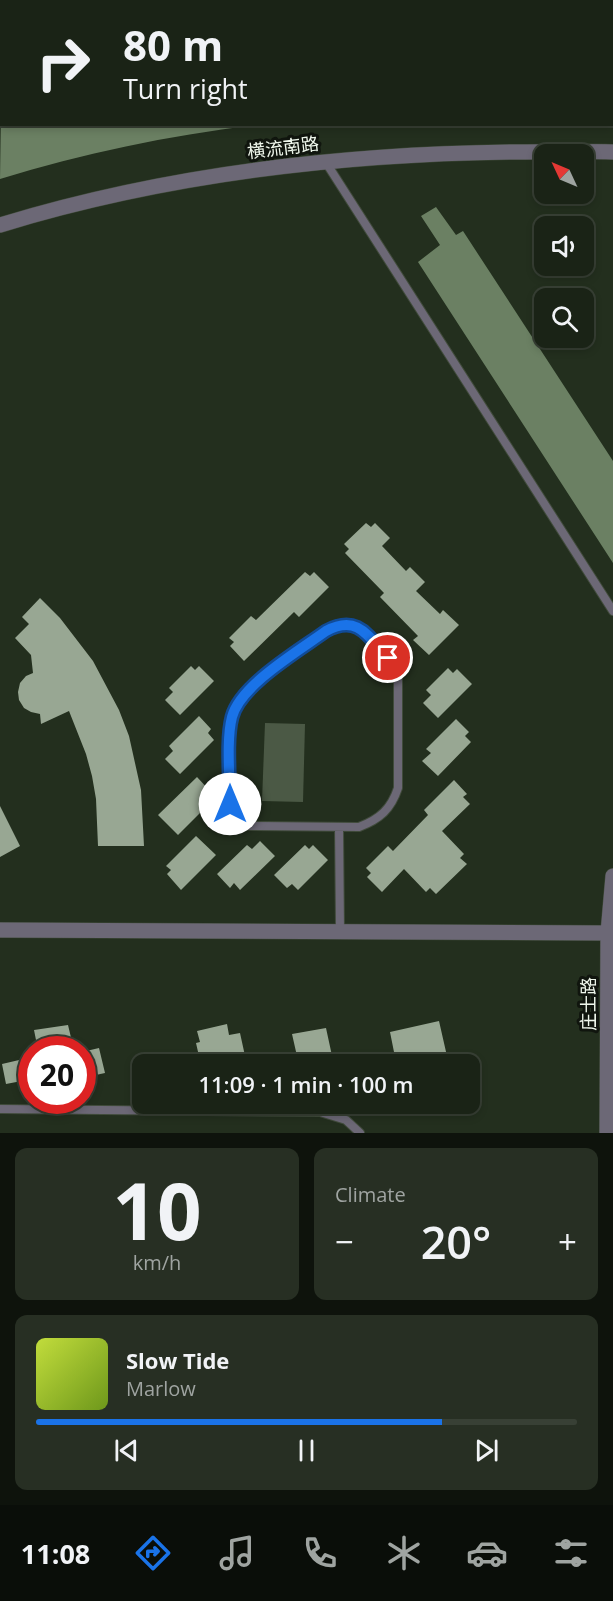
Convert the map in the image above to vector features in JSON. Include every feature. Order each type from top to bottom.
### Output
[{"type":"street","name":"横流南路","points":[[0,225],[109,196],[194,178],[325,161],[464,153],[613,152]]},
{"type":"street","name":"庄士路","points":[[607,1133],[608,933],[613,876]]},
{"type":"street","points":[[0,930],[608,933]]},
{"type":"lane","points":[[325,161],[613,611]]},
{"type":"lane","points":[[338,624],[352,624],[363,631],[388,658],[398,677],[398,788],[385,813],[373,822],[359,827],[339,827],[250,826],[237,818],[230,804],[231,725],[238,703],[252,686],[326,631],[338,624]]},
{"type":"lane","points":[[339,827],[340,931]]},
{"type":"lane","points":[[0,1109],[320,1112],[346,1120],[360,1133]]},
{"type":"shaded area","points":[[1,126],[247,126],[126,146],[0,179]]},
{"type":"shaded area","points":[[436,207],[456,235],[463,231],[534,340],[534,348],[539,348],[613,461],[613,563],[418,262],[440,245],[421,216]]},
{"type":"shaded area","points":[[265,723],[305,724],[303,802],[262,801]]},
{"type":"building","points":[[366,523],[371,527],[375,523],[390,538],[382,546],[406,571],[410,567],[425,582],[416,591],[440,614],[443,610],[459,625],[429,655],[413,640],[418,636],[380,597],[384,593],[345,553],[349,549],[344,544]]},
{"type":"building","points":[[305,572],[310,576],[314,572],[329,587],[299,617],[294,612],[244,661],[230,646],[234,642],[229,638],[251,616],[256,620]]},
{"type":"building","points":[[40,598],[60,618],[93,661],[119,710],[129,736],[141,790],[144,846],[98,846],[96,799],[92,776],[69,711],[41,724],[40,714],[24,708],[19,700],[20,683],[26,676],[33,673],[31,655],[15,638],[29,624],[22,617]]},
{"type":"building","points":[[191,666],[195,670],[199,666],[214,681],[180,715],[165,700],[173,692],[169,688]]},
{"type":"building","points":[[448,668],[453,673],[457,669],[472,684],[438,718],[423,703],[431,695],[426,690]]},
{"type":"building","points":[[199,716],[211,729],[208,733],[214,740],[180,774],[165,759],[173,751],[169,746]]},
{"type":"building","points":[[456,719],[469,732],[465,736],[471,742],[438,776],[422,761],[431,753],[426,749]]},
{"type":"building","points":[[197,777],[210,791],[205,795],[212,801],[178,835],[158,815]]},
{"type":"building","points":[[454,780],[467,794],[463,797],[470,804],[442,831],[464,854],[460,858],[467,864],[436,894],[430,888],[426,892],[404,869],[382,892],[367,877],[371,873],[366,868],[388,846],[393,851],[428,815],[424,810]]},
{"type":"building","points":[[0,806],[20,846],[0,857]]},
{"type":"building","points":[[196,836],[216,855],[181,890],[167,874],[171,870],[166,866]]},
{"type":"building","points":[[260,841],[275,856],[240,890],[234,883],[230,888],[217,874],[247,845],[252,849]]},
{"type":"building","points":[[305,845],[309,849],[313,845],[328,860],[298,890],[292,884],[287,888],[274,875]]},
{"type":"building","points":[[439,1021],[446,1054],[386,1054],[394,1052],[390,1032]]},
{"type":"building","points":[[227,1024],[229,1035],[240,1033],[245,1054],[198,1054],[196,1043],[200,1042],[197,1031]]},
{"type":"building","points":[[68,1025],[71,1036],[35,1036],[34,1030]]},
{"type":"building","points":[[326,1028],[332,1054],[297,1054],[292,1034]]},
{"type":"building","points":[[99,1048],[105,1073],[96,1075],[96,1049]]},
{"type":"building","points":[[18,1060],[18,1082],[6,1084],[2,1064]]},
{"type":"route","points":[[230,804],[233,714],[244,694],[252,686],[338,624],[352,624],[363,631],[388,658]]}]
